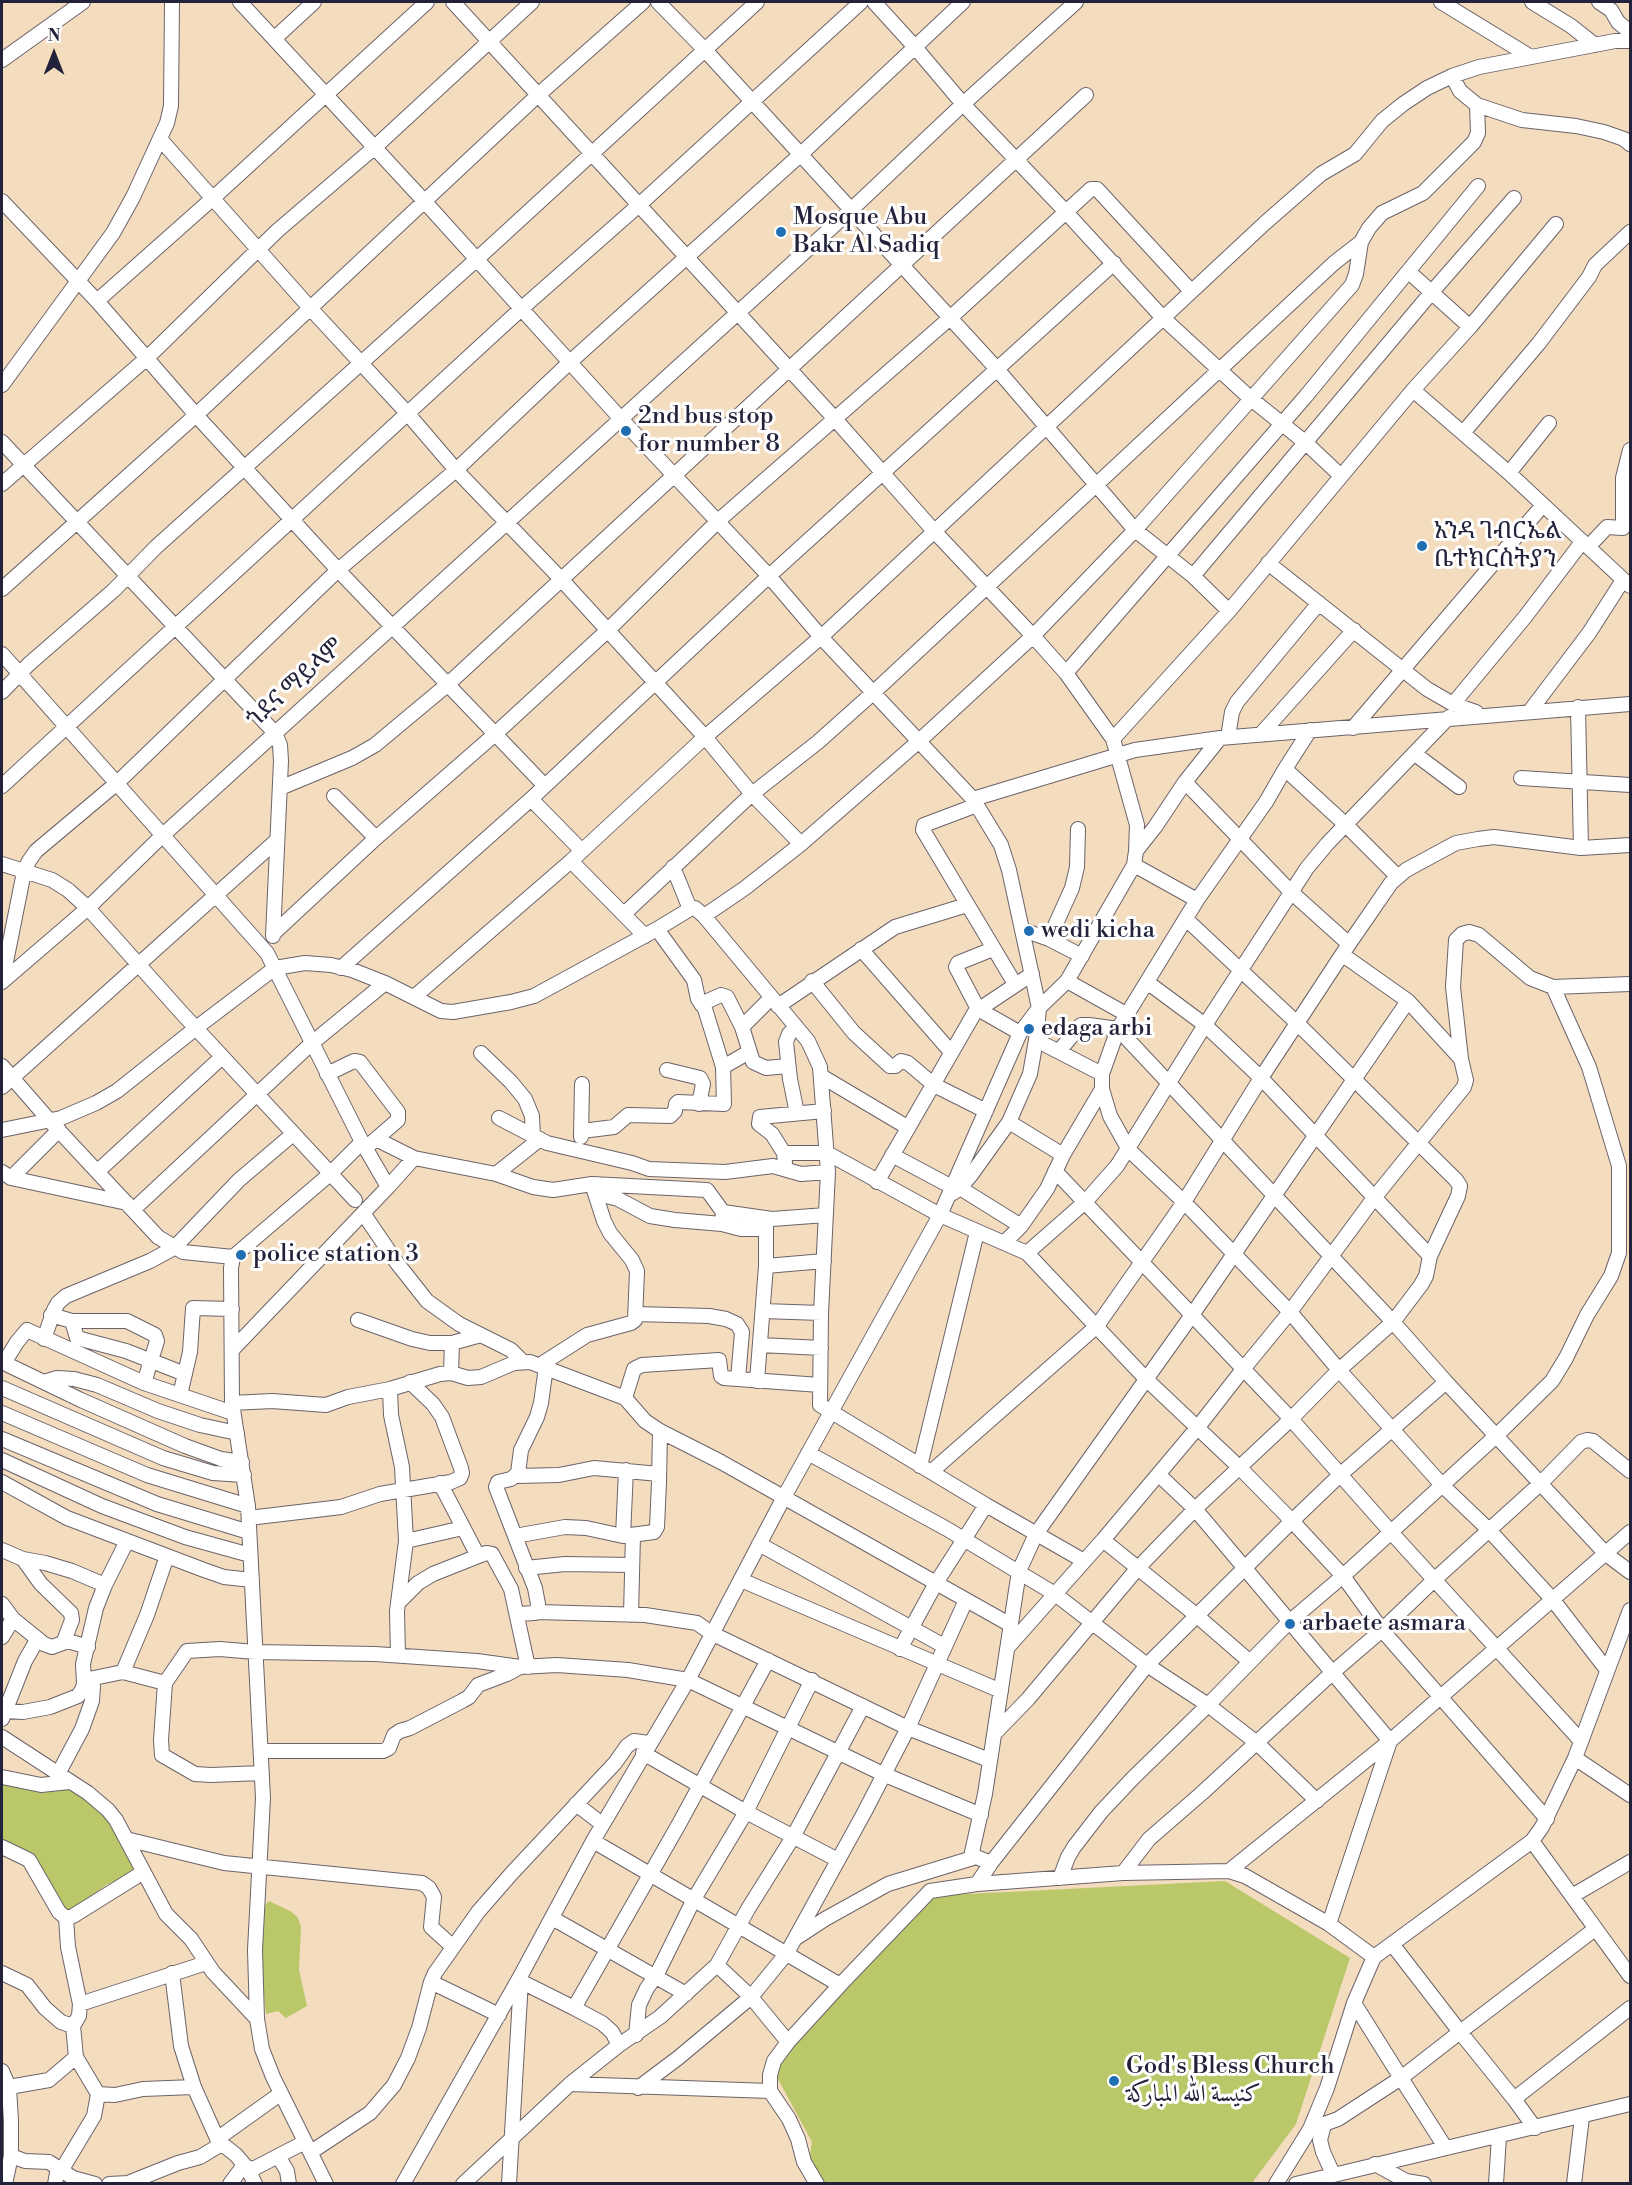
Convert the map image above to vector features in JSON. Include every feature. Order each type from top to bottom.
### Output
[{"type":"street","points":[[2,60],[83,2]]},
{"type":"street","points":[[2,385],[102,250],[123,217],[160,139],[171,106],[172,2]]},
{"type":"street","points":[[240,2],[975,802],[1001,845],[1023,930],[1039,1008],[1036,1040],[1030,1074],[1009,1122],[982,1162],[954,1191]]},
{"type":"street","points":[[275,38],[315,2]]},
{"type":"street","points":[[96,302],[427,2]]},
{"type":"street","points":[[403,2184],[521,1978],[592,1841],[688,1680],[784,1497],[954,1191],[1020,1033],[1039,1008],[1067,981],[1134,866],[1137,851],[1137,825],[1113,739],[1066,673],[453,2]]},
{"type":"street","points":[[2,484],[147,358],[258,250],[375,147],[532,2]]},
{"type":"street","points":[[2,589],[310,309],[537,96],[643,2]]},
{"type":"street","points":[[658,2],[852,209],[996,368],[1135,530],[1193,576],[1228,611]]},
{"type":"street","points":[[2,692],[144,558],[477,259],[757,2]]},
{"type":"street","points":[[2,786],[521,309],[639,205],[861,2]]},
{"type":"street","points":[[874,2],[963,104],[1163,318],[1250,398],[1306,443],[1341,476]]},
{"type":"street","points":[[2,982],[6,938],[24,872],[36,851],[117,783],[338,570],[456,470],[570,362],[801,155],[963,2]]},
{"type":"street","name":"ጎደና ማይላም","points":[[2,982],[88,908],[275,733],[852,209],[1074,2]]},
{"type":"street","points":[[1441,2],[1531,57]]},
{"type":"street","points":[[1532,2],[1571,26],[1595,45]]},
{"type":"street","points":[[1599,2],[1611,10],[1618,22],[1630,32]]},
{"type":"street","points":[[414,997],[571,861],[705,736],[821,637],[1191,291],[1321,174],[1355,154],[1382,121],[1426,88],[1479,67],[1616,41],[1630,41]]},
{"type":"street","points":[[1452,76],[1460,91],[1477,105],[1522,120],[1576,126],[1604,132],[1630,144]]},
{"type":"street","points":[[280,788],[352,758],[375,745],[447,685],[560,578],[1086,95]]},
{"type":"street","points":[[624,914],[752,794],[819,742],[874,692],[1095,484],[1221,371],[1334,263],[1360,242],[1382,213],[1423,193],[1474,142],[1478,133],[1477,105]]},
{"type":"street","points":[[160,139],[456,470],[560,578],[705,736],[752,794],[801,844]]},
{"type":"street","points":[[1066,673],[1282,423],[1478,186]]},
{"type":"street","points":[[274,933],[376,838],[494,735],[607,631],[718,521],[950,318],[1091,189],[1096,189],[1191,291]]},
{"type":"street","points":[[1193,576],[1431,292],[1514,198]]},
{"type":"street","points":[[2,201],[78,281],[338,570],[544,785]]},
{"type":"street","points":[[1113,739],[1228,611],[1556,224]]},
{"type":"street","points":[[1463,433],[1539,343],[1589,278],[1594,265],[1630,232]]},
{"type":"street","points":[[704,916],[745,888],[801,844],[918,742],[1034,636],[1135,530],[1352,285],[1356,274],[1360,242]]},
{"type":"street","points":[[341,968],[531,799],[769,576],[1114,263]]},
{"type":"street","points":[[1409,272],[1470,327]]},
{"type":"street","points":[[1413,390],[1509,473],[1627,583],[1530,711]]},
{"type":"street","points":[[1509,473],[1549,423]]},
{"type":"street","points":[[2,442],[275,733],[280,745],[281,761],[274,933],[267,953]]},
{"type":"street","points":[[1027,1253],[1085,1202],[1117,1167],[1290,891],[1314,860],[1415,754],[1585,544],[1607,527],[1623,528],[1623,478],[1630,450]]},
{"type":"street","points":[[1353,728],[1543,505]]},
{"type":"street","points":[[1269,563],[1427,689],[1451,711]]},
{"type":"street","points":[[1137,851],[1185,782],[1224,738],[1232,712],[1241,697],[1319,603]]},
{"type":"street","points":[[1262,735],[1354,630]]},
{"type":"street","points":[[2,654],[267,953],[327,1074],[368,1143],[388,1187]]},
{"type":"street","points":[[1014,984],[966,905],[923,827],[924,825],[975,802],[1135,750],[1224,738],[1353,728],[1451,711],[1483,715],[1630,704]]},
{"type":"street","points":[[1578,708],[1581,848]]},
{"type":"street","points":[[1310,730],[1277,786],[1197,900],[1118,1029],[1102,1074],[1102,1089],[1110,1116],[1129,1150],[1184,1202],[1290,1312],[1442,1485],[1489,1530],[1553,1600],[1607,1670]]},
{"type":"street","points":[[1415,754],[1459,787]]},
{"type":"street","points":[[1285,769],[1398,877]]},
{"type":"street","points":[[1521,778],[1630,785]]},
{"type":"street","points":[[1185,782],[1346,949],[1408,1001],[1461,1059]]},
{"type":"street","points":[[334,796],[376,838]]},
{"type":"street","points":[[531,799],[582,851]]},
{"type":"street","points":[[1049,939],[1072,888],[1077,867],[1078,829]]},
{"type":"street","points":[[926,1469],[1097,1326],[1144,1262],[1297,1023],[1346,949],[1398,877],[1439,850],[1456,843],[1478,839],[1494,837],[1581,848],[1630,845]]},
{"type":"street","points":[[7,1082],[276,841]]},
{"type":"street","points":[[571,861],[624,914],[651,932],[690,973],[705,1009],[723,1067],[724,1104],[678,1102],[675,1112],[670,1116],[628,1115],[614,1127],[582,1131]]},
{"type":"street","points":[[2,864],[52,880],[68,890],[88,908],[292,1134],[355,1200]]},
{"type":"street","points":[[1134,866],[1197,900]]},
{"type":"street","points":[[673,867],[690,909]]},
{"type":"street","points":[[742,1027],[774,1002],[812,981],[895,927],[966,905]]},
{"type":"street","points":[[130,1207],[6,1175],[54,1125],[117,1091],[275,968],[305,963],[341,968],[385,982],[441,1011],[448,1012],[524,999],[545,991],[695,908],[796,1027],[814,1051],[821,1076],[828,1172],[821,1313],[820,1405],[1084,1561]]},
{"type":"street","points":[[994,1734],[1028,1699],[1137,1569],[1195,1509],[1291,1419],[1339,1370],[1393,1322],[1426,1276],[1430,1256],[1458,1196],[1460,1186],[1456,1180],[1355,1079],[1186,919]]},
{"type":"street","points":[[1023,930],[1049,939],[1082,956]]},
{"type":"street","points":[[1008,1647],[1159,1475],[1290,1312],[1374,1198],[1464,1087],[1466,1080],[1461,1059],[1453,987],[1456,940],[1462,934],[1469,932],[1479,935],[1530,978],[1553,987],[1630,984]]},
{"type":"street","points":[[861,949],[951,1052]]},
{"type":"street","points":[[993,949],[956,965],[978,1009],[1020,1033]]},
{"type":"street","points":[[877,1182],[907,1127],[978,1009],[1032,974]]},
{"type":"street","points":[[812,981],[854,1033],[890,1066],[895,1066],[901,1060],[908,1063],[934,1085],[987,1111]]},
{"type":"street","points":[[1067,981],[1126,1014]]},
{"type":"street","points":[[130,1207],[312,1043],[385,982]]},
{"type":"street","points":[[1147,982],[1205,1025],[1261,1078],[1430,1256]]},
{"type":"street","points":[[1060,1878],[1068,1857],[1101,1812],[1173,1737],[1208,1705],[1289,1622],[1343,1576],[1497,1435],[1552,1381],[1566,1358],[1587,1315],[1611,1276],[1619,1253],[1619,1166],[1589,1067],[1553,987]]},
{"type":"street","points":[[701,1004],[724,995],[742,1027],[753,1062],[762,1067],[788,1066]]},
{"type":"street","points":[[991,1863],[976,1857],[972,1852],[981,1815],[1019,1571],[1036,1534],[1192,1316],[1408,1001]]},
{"type":"street","points":[[1059,1051],[1081,1025],[1089,1024],[1118,1029],[1168,1085],[1275,1194],[1606,1554],[1630,1572]]},
{"type":"street","points":[[796,1027],[789,1034],[786,1042],[797,1113]]},
{"type":"street","points":[[1036,1040],[1102,1074]]},
{"type":"street","points":[[723,1067],[749,1052]]},
{"type":"street","points":[[481,1053],[525,1099],[537,1138]]},
{"type":"street","points":[[98,1171],[222,1057]]},
{"type":"street","points":[[326,2184],[280,2094],[262,2049],[257,2019],[255,1950],[263,1798],[249,1519],[232,1408],[231,1268],[233,1257],[330,1174],[398,1120],[399,1116],[357,1060],[327,1074]]},
{"type":"street","points":[[2,1066],[7,1082],[54,1125],[158,1237],[183,1252],[233,1257]]},
{"type":"street","points":[[667,1070],[700,1078],[703,1084],[699,1104]]},
{"type":"street","points":[[821,1076],[907,1127]]},
{"type":"street","points":[[579,1151],[582,1131],[582,1084]]},
{"type":"street","points":[[1004,1244],[1021,1226],[1047,1189],[1063,1155],[1102,1089]]},
{"type":"street","points":[[785,1168],[784,1154],[772,1134],[760,1126],[759,1119],[763,1115],[824,1111]]},
{"type":"street","points":[[499,1118],[553,1145],[649,1168],[726,1172],[773,1166],[801,1174],[828,1172]]},
{"type":"street","points":[[1009,1122],[1063,1155]]},
{"type":"street","points":[[2,1130],[54,1125]]},
{"type":"street","points":[[44,1339],[51,1316],[58,1303],[66,1296],[150,1262],[174,1248],[239,1180],[292,1134]]},
{"type":"street","points":[[496,1174],[537,1138]]},
{"type":"street","points":[[368,1143],[414,1158],[496,1174],[553,1190],[648,1187],[707,1190],[711,1192],[722,1218]]},
{"type":"street","points":[[784,1154],[827,1153],[940,1215],[1027,1253],[1146,1379],[1240,1468],[1343,1576],[1382,1630],[1547,1819]]},
{"type":"street","points":[[891,1155],[1021,1226]]},
{"type":"street","points":[[233,1349],[414,1158]]},
{"type":"street","points":[[648,1187],[649,1168]]},
{"type":"street","points":[[1055,1171],[1244,1368],[1581,1741]]},
{"type":"street","points":[[593,1189],[650,1216],[675,1220],[722,1218],[741,1229],[766,1223],[826,1215]]},
{"type":"street","points":[[543,1366],[587,1335],[635,1320],[637,1271],[632,1260],[610,1233],[593,1189]]},
{"type":"street","points":[[363,1213],[397,1263],[427,1301],[459,1324],[511,1350],[522,1361],[543,1366],[625,1398],[645,1422],[660,1431],[721,1462],[1009,1624]]},
{"type":"street","points":[[757,1381],[766,1266],[766,1223]]},
{"type":"street","points":[[926,1469],[977,1232]]},
{"type":"street","points":[[766,1266],[824,1262]]},
{"type":"street","points":[[180,1395],[190,1352],[193,1308],[232,1309]]},
{"type":"street","points":[[763,1311],[821,1313]]},
{"type":"street","points":[[636,1314],[709,1316],[726,1319],[741,1327],[738,1379]]},
{"type":"street","points":[[51,1316],[72,1321],[118,1320],[144,1328],[157,1338],[144,1383]]},
{"type":"street","points":[[357,1320],[430,1343],[452,1343],[481,1335]]},
{"type":"street","points":[[72,1321],[77,1338],[150,1360],[185,1374]]},
{"type":"street","points":[[243,1468],[185,1446],[65,1393],[3,1362],[27,1330],[144,1383],[232,1408],[272,1401],[326,1405],[348,1396],[390,1389],[440,1374],[451,1373],[468,1378],[481,1377],[522,1361]]},
{"type":"street","points":[[451,1373],[452,1343]]},
{"type":"street","points":[[741,1346],[821,1348]]},
{"type":"street","points":[[625,1398],[637,1366],[719,1360],[721,1376],[820,1385]]},
{"type":"street","points":[[97,1385],[105,1366]]},
{"type":"street","points":[[516,1476],[519,1470],[521,1450],[537,1417],[541,1403],[543,1366]]},
{"type":"street","points":[[44,1382],[64,1377],[97,1385],[200,1425],[237,1433]]},
{"type":"street","points":[[977,1884],[991,1863],[1147,1665],[1341,1474],[1446,1382]]},
{"type":"street","points":[[2,1439],[157,1504],[249,1519],[341,1507],[368,1497],[451,1482],[460,1478],[461,1468],[442,1417],[433,1404],[410,1383]]},
{"type":"street","points":[[2,1388],[172,1461],[213,1473],[243,1468]]},
{"type":"street","points":[[390,1389],[391,1415],[401,1457],[406,1541],[398,1603],[398,1655]]},
{"type":"street","points":[[56,1411],[65,1393]]},
{"type":"street","points":[[2,1413],[147,1475],[196,1492],[249,1519]]},
{"type":"street","points":[[515,1536],[566,1527],[628,1535],[654,1532],[657,1527],[660,1431]]},
{"type":"street","points":[[1123,1873],[1149,1839],[1382,1630],[1541,1483],[1581,1442],[1593,1441],[1630,1471]]},
{"type":"street","points":[[808,1453],[964,1539],[1055,1594],[1147,1665],[1208,1705],[1257,1743],[1317,1801]]},
{"type":"street","points":[[2,1461],[102,1506],[185,1537],[250,1555]]},
{"type":"street","points":[[537,1612],[535,1588],[508,1516],[495,1490],[498,1482],[516,1476],[560,1475],[594,1468],[660,1474]]},
{"type":"street","points":[[626,1470],[628,1535],[632,1565],[631,1615]]},
{"type":"street","points":[[1159,1475],[1195,1509],[1390,1741]]},
{"type":"street","points":[[2,1482],[67,1518],[224,1576],[252,1580]]},
{"type":"street","points":[[440,1483],[478,1557]]},
{"type":"street","points":[[900,1649],[936,1583],[986,1505]]},
{"type":"street","points":[[406,1541],[463,1528]]},
{"type":"street","points":[[1229,1870],[1390,1741],[1630,1532]]},
{"type":"street","points":[[1103,1540],[1249,1661]]},
{"type":"street","points":[[4,1715],[50,1707],[78,1696],[86,1680],[83,1664],[96,1608],[128,1541]]},
{"type":"street","points":[[759,1544],[944,1646]]},
{"type":"street","points":[[398,1603],[418,1583],[433,1574],[486,1553],[492,1554],[507,1580],[518,1614],[524,1667]]},
{"type":"street","points":[[12,1555],[61,1567],[105,1585]]},
{"type":"street","points":[[2,1567],[12,1555]]},
{"type":"street","points":[[12,1555],[71,1613],[72,1620],[64,1641]]},
{"type":"street","points":[[123,1672],[147,1615],[167,1556]]},
{"type":"street","points":[[526,1568],[565,1564],[632,1565]]},
{"type":"street","points":[[741,1580],[1001,1691]]},
{"type":"street","points":[[638,2088],[751,1997],[787,1953],[908,1728],[966,1600]]},
{"type":"street","points":[[2,1604],[13,1619],[37,1640],[52,1647],[64,1641],[88,1647]]},
{"type":"street","points":[[1276,2184],[1317,2127],[1354,2003],[1374,1957],[1532,1841],[1547,1819],[1575,1758],[1630,1610]]},
{"type":"street","points":[[518,1614],[537,1612],[631,1615],[697,1623],[711,1633],[908,1728],[989,1760]]},
{"type":"street","points":[[2,1637],[13,1619]]},
{"type":"street","points":[[4,1715],[25,1661],[37,1640]]},
{"type":"street","points":[[262,1773],[195,1774],[162,1755],[165,1683],[187,1651],[220,1649],[255,1652],[398,1655],[524,1667],[557,1665],[628,1670],[688,1680],[884,1774],[981,1815]]},
{"type":"street","points":[[574,2008],[768,1660]]},
{"type":"street","points":[[261,1750],[383,1751],[389,1748],[394,1735],[400,1731],[469,1697],[478,1685],[524,1667]]},
{"type":"street","points":[[86,1680],[123,1672],[165,1683]]},
{"type":"street","points":[[63,1778],[92,1701],[93,1686],[86,1680]]},
{"type":"street","points":[[636,2035],[639,2005],[647,1988],[656,1976],[694,1899],[746,1812],[812,1680]]},
{"type":"street","points":[[463,2184],[570,2084],[619,2045],[660,2017],[717,1965],[793,1837],[863,1706]]},
{"type":"street","points":[[2,1737],[88,1793],[108,1810],[116,1820],[142,1873],[166,1914],[191,1939],[206,1962],[257,2019]]},
{"type":"street","points":[[1329,1924],[1390,1741]]},
{"type":"street","points":[[246,2167],[255,2168],[278,2156],[308,2147],[370,2113],[394,2085],[408,2058],[419,2028],[431,1982],[453,1947],[491,1896],[632,1742],[646,1748],[699,1786],[838,1860]]},
{"type":"street","points":[[1575,1758],[1630,1795]]},
{"type":"street","points":[[2,1777],[41,1785],[63,1778]]},
{"type":"street","points":[[576,1804],[603,1824]]},
{"type":"street","points":[[126,1839],[224,1863],[422,1882],[434,1897],[431,1927],[453,1947]]},
{"type":"street","points":[[592,1841],[840,1985]]},
{"type":"street","points":[[1532,1841],[1630,1976]]},
{"type":"street","points":[[2,1847],[29,1860],[59,1912],[66,1918],[68,1947],[80,2004],[79,2016],[73,2026],[76,2057],[98,2094],[94,2116],[58,2177]]},
{"type":"street","points":[[794,1939],[888,1884],[976,1857]]},
{"type":"street","points":[[1572,1896],[1630,1862]]},
{"type":"street","points":[[818,2184],[804,2162],[798,2139],[789,2119],[770,2091],[770,2075],[774,2061],[788,2042],[840,1985],[930,1891],[977,1884],[1123,1873],[1229,1870],[1245,1876],[1329,1924],[1374,1957]]},
{"type":"street","points":[[66,1918],[73,1916],[142,1873]]},
{"type":"street","points":[[552,1918],[686,1994]]},
{"type":"street","points":[[1317,2127],[1338,2119],[1401,2078],[1596,1929]]},
{"type":"street","points":[[1392,1944],[1535,2128]]},
{"type":"street","points":[[80,2004],[206,1962]]},
{"type":"street","points":[[717,1965],[751,1997],[788,2042]]},
{"type":"street","points":[[2,1972],[27,1985],[45,2008],[62,2022],[73,2026]]},
{"type":"street","points":[[172,1973],[181,2046],[194,2086],[218,2142],[231,2150],[246,2167],[255,2184]]},
{"type":"street","points":[[521,1978],[602,2023],[612,2032],[619,2045]]},
{"type":"street","points":[[509,2184],[521,1978]]},
{"type":"street","points":[[431,1982],[498,2015]]},
{"type":"street","points":[[1354,2003],[1445,2147]]},
{"type":"street","points":[[1514,2099],[1630,2008]]},
{"type":"street","points":[[9,2087],[49,2080],[76,2057]]},
{"type":"street","points":[[2,2071],[9,2087],[11,2121],[11,2156],[5,2184]]},
{"type":"street","points":[[570,2084],[770,2091]]},
{"type":"street","points":[[98,2094],[115,2095],[143,2089],[194,2086]]},
{"type":"street","points":[[109,2184],[152,2179],[200,2157],[280,2094]]},
{"type":"street","points":[[1296,2184],[1630,2104]]},
{"type":"street","points":[[1574,2184],[1582,2117]]},
{"type":"street","points":[[1317,2127],[1333,2174]]},
{"type":"street","points":[[1496,2184],[1499,2136]]},
{"type":"street","points":[[11,2156],[32,2162],[45,2161],[58,2177],[73,2178],[95,2184]]},
{"type":"street","points":[[278,2156],[287,2171],[290,2184]]},
{"type":"street","points":[[1375,2164],[1406,2182],[1424,2184]]},
{"type":"street","points":[[230,2184],[246,2167]]},
{"type":"green space","points":[[2,1776],[82,1790],[112,1814],[137,1871],[106,1885],[74,1908],[64,1910],[31,1854],[2,1842]]},
{"type":"green space","points":[[1225,1881],[1350,1958],[1296,2124],[1252,2183],[821,2183],[808,2166],[812,2142],[771,2066],[928,1896]]},
{"type":"green space","points":[[269,1901],[292,1912],[298,1918],[301,1927],[299,1970],[307,2006],[286,2018],[278,2011],[266,2014],[260,1953],[261,1910]]},
{"type":"place","name":"Mosque Abu Bakr Al Sadiq","points":[[781,232]]},
{"type":"place","name":"2nd bus stop for number 8","points":[[626,431]]},
{"type":"place","name":"አንዳ ገብርኤል ቤተክርስትያን","points":[[1422,546]]},
{"type":"place","name":"wedi kicha","points":[[1029,931]]},
{"type":"place","name":"edaga arbi","points":[[1029,1029]]},
{"type":"place","name":"police station 3","points":[[241,1255]]},
{"type":"place","name":"arbaete asmara","points":[[1290,1624]]},
{"type":"place","name":"God's Bless Church كنيسة الله المباركة","points":[[1114,2081]]}]
